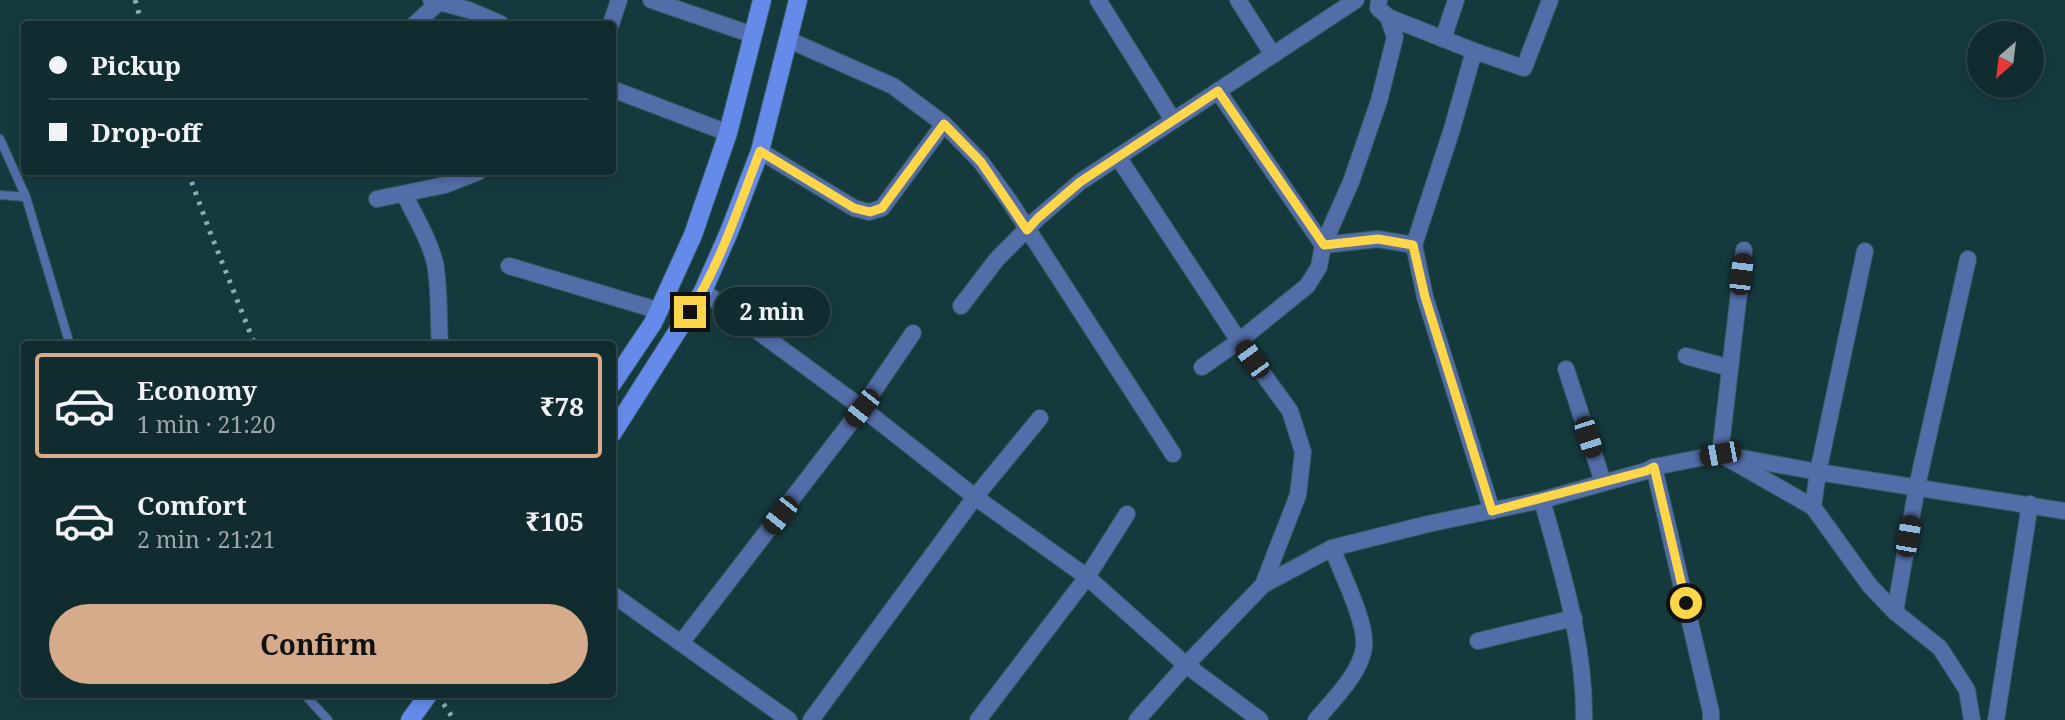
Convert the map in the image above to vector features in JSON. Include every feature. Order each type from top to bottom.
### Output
[{"type":"main road","points":[[616,378],[660,311],[693,235],[728,133],[762,0]]},
{"type":"main road","points":[[616,427],[703,291],[729,232],[760,151],[799,0]]},
{"type":"main road","points":[[410,720],[426,698]]},
{"type":"street","points":[[612,21],[619,0]]},
{"type":"street","points":[[651,0],[753,35]]},
{"type":"street","points":[[1098,0],[1174,120]]},
{"type":"street","points":[[1238,0],[1273,55]]},
{"type":"street","points":[[961,306],[997,259],[1062,196],[1356,0]]},
{"type":"street","points":[[1378,0],[1378,8],[1388,17],[1524,68],[1550,0]]},
{"type":"street","points":[[1443,39],[1456,0]]},
{"type":"street","points":[[419,21],[442,2],[493,21]]},
{"type":"street","points":[[1202,367],[1307,286],[1319,267],[1324,245],[1351,181],[1379,100],[1395,37],[1388,17]]},
{"type":"street","points":[[789,40],[893,86],[944,124],[981,162],[1173,454]]},
{"type":"street","points":[[1474,51],[1452,129],[1413,245],[1425,297],[1492,511]]},
{"type":"street","points":[[616,91],[728,133]]},
{"type":"street","points":[[1218,91],[1324,245]]},
{"type":"street","points":[[760,151],[854,208],[870,212],[882,208],[944,124]]},
{"type":"street","points":[[1118,157],[1239,341],[1290,411],[1303,452],[1298,495],[1263,585]]},
{"type":"street","points":[[377,199],[444,185],[470,175]]},
{"type":"street","points":[[404,194],[425,236],[434,262],[439,296],[440,341]]},
{"type":"street","points":[[1324,245],[1378,239],[1413,245]]},
{"type":"street","points":[[1720,454],[1744,250]]},
{"type":"street","points":[[1814,507],[1818,472],[1865,251]]},
{"type":"street","points":[[1895,612],[1917,486],[1968,258]]},
{"type":"street","points":[[509,266],[660,311]]},
{"type":"street","points":[[703,291],[862,408],[975,497],[1087,577],[1186,665],[1260,720]]},
{"type":"street","points":[[681,643],[862,408],[913,333]]},
{"type":"street","points":[[1686,356],[1730,369]]},
{"type":"street","points":[[1566,369],[1603,482]]},
{"type":"street","points":[[811,720],[975,497],[1040,418]]},
{"type":"street","points":[[1720,454],[1814,507],[1870,586],[1895,612],[1940,648],[1967,690],[1972,720]]},
{"type":"street","points":[[1137,720],[1263,585],[1332,548],[1542,500],[1654,467],[1720,454],[2065,511]]},
{"type":"street","points":[[1654,467],[1711,720]]},
{"type":"street","points":[[1542,500],[1574,618],[1585,688],[1584,720]]},
{"type":"street","points":[[1996,720],[2029,504]]},
{"type":"street","points":[[978,720],[1087,577],[1127,514]]},
{"type":"street","points":[[1316,720],[1352,676],[1364,648],[1362,627],[1332,548]]},
{"type":"street","points":[[616,597],[789,720]]},
{"type":"street","points":[[1478,641],[1574,618]]},
{"type":"lane","points":[[0,139],[26,197],[69,341]]},
{"type":"lane","points":[[0,195],[26,197]]},
{"type":"lane","points":[[308,698],[328,720]]},
{"type":"railway","points":[[135,0],[141,21]]},
{"type":"railway","points":[[189,175],[253,341]]},
{"type":"railway","points":[[440,698],[454,720]]},
{"type":"route","points":[[690,312],[703,291],[729,232],[760,151],[854,208],[870,212],[882,208],[944,124],[981,162],[1027,230],[1080,182],[1218,91],[1324,245],[1378,239],[1413,245],[1425,297],[1492,511],[1542,500],[1654,467],[1686,603]]}]
